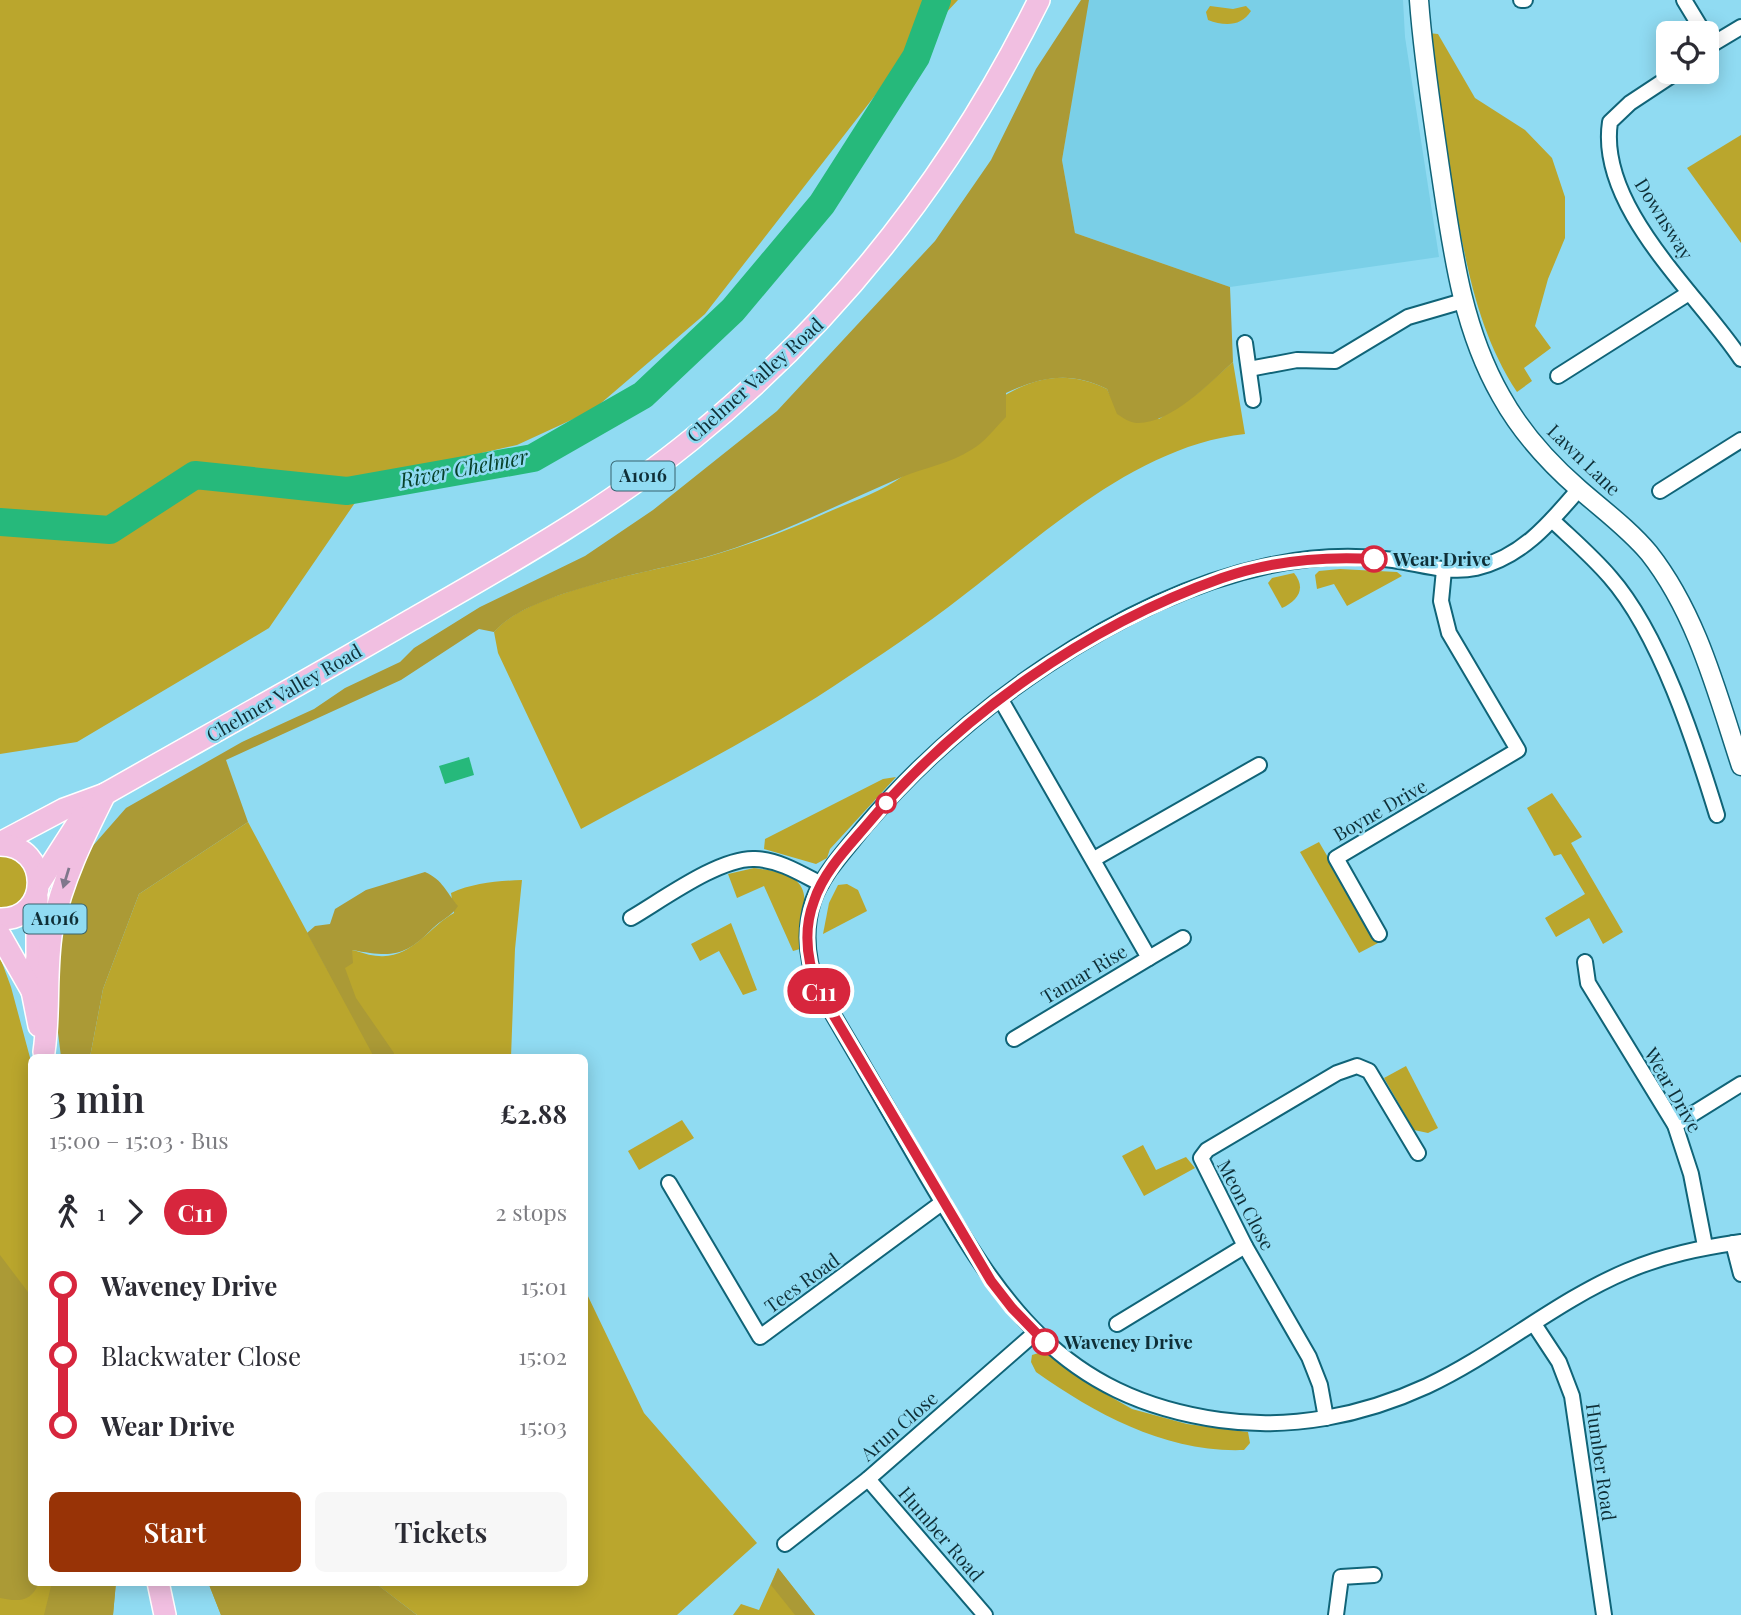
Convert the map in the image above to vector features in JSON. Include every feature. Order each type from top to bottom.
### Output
[{"type":"main road","name":"Chelmer Valley Road","points":[[0,844],[64,809],[105,794],[489,576],[613,498],[690,440],[762,379],[825,317],[887,242],[941,172],[987,96],[1039,0]]},
{"type":"main road","name":"Chelmer Valley Road","points":[[38,889],[65,839],[105,794]]},
{"type":"main road","name":"A1016","points":[[44,1054],[49,1017],[47,984],[52,929],[73,856],[105,794]]},
{"type":"main road","points":[[0,844],[18,848],[28,855],[36,865],[38,889],[24,912],[0,919]]},
{"type":"main road","name":"A1016","points":[[38,889],[37,957],[32,990],[44,1054]]},
{"type":"main road","name":"A1016","points":[[0,935],[32,990]]},
{"type":"main road","points":[[159,1586],[165,1615]]},
{"type":"street","name":"Lawn Lane","points":[[1419,0],[1429,92],[1463,301],[1479,352],[1502,398],[1541,453],[1634,536],[1678,598],[1702,651],[1741,766]]},
{"type":"street","points":[[1684,0],[1696,21]]},
{"type":"street","points":[[1719,36],[1741,27]]},
{"type":"street","name":"Downsway","points":[[1660,84],[1616,114],[1610,122],[1609,143],[1621,190],[1636,217],[1689,293],[1741,359]]},
{"type":"street","points":[[1558,376],[1689,293]]},
{"type":"street","points":[[1249,369],[1297,360],[1335,361],[1408,317],[1463,301]]},
{"type":"street","points":[[1245,343],[1253,400]]},
{"type":"street","points":[[1660,491],[1741,440]]},
{"type":"street","points":[[1579,489],[1552,520],[1516,552],[1476,568],[1444,570],[1390,560],[1341,558],[1301,560],[1245,571],[1172,598],[1122,622],[1051,664],[938,751],[904,783],[845,851],[821,884],[809,920],[810,967],[818,989],[991,1281],[1035,1334],[1091,1377],[1157,1407],[1198,1417],[1258,1424],[1326,1418],[1372,1407],[1426,1386],[1597,1285],[1627,1271],[1705,1245],[1737,1243],[1741,1274]]},
{"type":"street","points":[[1552,520],[1610,577],[1642,625],[1683,715],[1717,815]]},
{"type":"street","name":"Boyne Drive","points":[[1379,934],[1336,858],[1518,750],[1449,633],[1441,601],[1444,570]]},
{"type":"street","name":"Tamar Rise","points":[[1002,700],[1149,958],[1014,1039]]},
{"type":"street","points":[[1094,859],[1259,765]]},
{"type":"street","points":[[631,918],[732,862],[753,859],[774,862],[821,884]]},
{"type":"street","points":[[1149,958],[1183,938]]},
{"type":"street","name":"Wear Drive","points":[[1585,962],[1588,983],[1675,1125],[1691,1174],[1705,1245]]},
{"type":"street","name":"Meon Close","points":[[1326,1418],[1320,1385],[1309,1357],[1245,1246],[1201,1158],[1207,1150],[1337,1073],[1357,1066],[1369,1071],[1418,1153]]},
{"type":"street","points":[[1675,1125],[1741,1084]]},
{"type":"street","name":"Tees Road","points":[[668,1183],[760,1337],[943,1202]]},
{"type":"street","points":[[1117,1324],[1245,1246]]},
{"type":"street","name":"Humber Road","points":[[1534,1324],[1559,1362],[1572,1396],[1604,1615]]},
{"type":"street","name":"Arun Close","points":[[785,1544],[868,1479],[1035,1334]]},
{"type":"street","name":"Humber Road","points":[[868,1479],[985,1615]]},
{"type":"street","points":[[1336,1615],[1341,1577],[1374,1574]]},
{"type":"shaded area","points":[[0,0],[958,0],[905,57],[705,314],[593,410],[517,445],[372,478],[269,628],[77,742],[0,754]]},
{"type":"shaded area","points":[[1081,0],[1089,0],[1062,160],[1075,233],[1230,287],[1233,362],[1189,401],[1150,422],[1134,423],[1117,414],[1107,389],[1094,383],[1056,378],[1019,387],[1006,393],[1006,417],[980,443],[955,458],[902,477],[732,549],[593,585],[534,605],[494,632],[479,629],[401,680],[226,760],[248,822],[139,894],[103,989],[91,1054],[61,1054],[51,976],[66,905],[90,849],[126,808],[242,742],[314,709],[345,688],[400,662],[414,648],[480,607],[585,556],[653,510],[777,411],[935,241],[991,160],[1036,69]]},
{"type":"shaded area","points":[[1088,0],[1403,0],[1405,37],[1439,257],[1230,287],[1075,233],[1062,160]]},
{"type":"shaded area","points":[[1210,6],[1233,9],[1246,6],[1251,11],[1242,20],[1232,24],[1220,23],[1208,20],[1206,12]]},
{"type":"shaded area","points":[[1428,33],[1438,34],[1475,98],[1525,130],[1552,158],[1565,197],[1565,238],[1548,279],[1535,326],[1551,348],[1524,368],[1532,381],[1517,392],[1492,345],[1468,271]]},
{"type":"shaded area","points":[[1741,135],[1741,243],[1687,168]]},
{"type":"shaded area","points":[[1233,362],[1245,434],[1205,442],[1167,455],[1131,473],[1061,519],[933,619],[834,686],[741,742],[581,829],[498,653],[494,632],[511,617],[534,605],[593,584],[707,557],[752,543],[866,496],[903,476],[973,418],[1022,386],[1048,379],[1077,379],[1107,389],[1112,399],[1159,419],[1198,393]]},
{"type":"shaded area","points":[[1340,569],[1397,572],[1402,576],[1347,606],[1334,584],[1317,589],[1315,575],[1319,571]]},
{"type":"shaded area","points":[[1294,573],[1300,589],[1296,598],[1282,608],[1268,583],[1272,578]]},
{"type":"shaded area","points":[[469,757],[474,775],[445,784],[439,766]]},
{"type":"shaded area","points":[[896,777],[830,849],[827,858],[816,864],[764,849],[765,839],[883,779]]},
{"type":"shaded area","points":[[1552,793],[1582,837],[1571,843],[1623,932],[1603,944],[1589,918],[1556,937],[1545,918],[1585,894],[1561,854],[1554,856],[1527,808]]},
{"type":"shaded area","points":[[248,822],[327,969],[352,950],[390,956],[410,947],[454,913],[451,893],[485,883],[522,880],[515,949],[511,1054],[91,1054],[103,989],[139,894]]},
{"type":"shaded area","points":[[1319,842],[1378,943],[1359,953],[1300,852]]},
{"type":"shaded area","points":[[0,856],[12,858],[21,864],[28,882],[21,900],[12,906],[0,908]]},
{"type":"shaded area","points":[[754,868],[790,877],[799,883],[805,902],[800,949],[793,951],[764,886],[737,898],[728,874]]},
{"type":"shaded area","points":[[425,872],[444,887],[458,906],[423,938],[405,950],[377,954],[352,950],[353,963],[345,968],[356,998],[394,1054],[372,1054],[307,933],[315,926],[330,924],[335,909],[366,890]]},
{"type":"shaded area","points":[[847,884],[858,890],[867,911],[823,934],[829,903],[838,885]]},
{"type":"shaded area","points":[[731,923],[757,990],[743,995],[719,951],[700,961],[691,944]]},
{"type":"shaded area","points":[[0,957],[29,1054],[28,1586],[116,1586],[113,1615],[0,1615]]},
{"type":"shaded area","points":[[1406,1066],[1438,1128],[1428,1133],[1414,1130],[1384,1078]]},
{"type":"shaded area","points":[[682,1120],[694,1138],[639,1170],[628,1151]]},
{"type":"shaded area","points":[[1143,1145],[1156,1170],[1186,1157],[1195,1168],[1144,1196],[1122,1156]]},
{"type":"shaded area","points":[[0,1255],[28,1292],[28,1586],[37,1586],[33,1594],[24,1599],[0,1598]]},
{"type":"shaded area","points":[[588,1296],[644,1413],[757,1543],[677,1615],[417,1615],[379,1586],[588,1586]]},
{"type":"shaded area","points":[[1045,1351],[1085,1382],[1132,1409],[1187,1424],[1248,1432],[1250,1443],[1244,1450],[1215,1449],[1160,1438],[1134,1428],[1083,1403],[1036,1372],[1031,1362],[1032,1355]]},
{"type":"shaded area","points":[[778,1568],[815,1615],[733,1615],[741,1604],[759,1610]]},
{"type":"shaded area","points":[[778,1568],[815,1615],[795,1615],[771,1585]]},
{"type":"shaded area","points":[[51,1586],[116,1586],[113,1615],[44,1615]]},
{"type":"shaded area","points":[[210,1586],[361,1586],[221,1615]]},
{"type":"shaded area","points":[[210,1586],[379,1586],[417,1615],[221,1615]]},
{"type":"waterway","name":"River Chelmer","points":[[0,522],[110,530],[195,475],[347,491],[533,458],[643,395],[733,310],[822,204],[916,57],[937,0]]},
{"type":"bus line","name":"C11","points":[[1045,1342],[1035,1334],[991,1281],[818,989],[810,967],[808,945],[813,902],[821,884],[845,851],[904,783],[967,726],[1051,664],[1122,622],[1225,577],[1283,563],[1319,558],[1374,559]]},
{"type":"place","name":"Wear Drive","points":[[1374,559]]},
{"type":"place","name":"Waveney Drive","points":[[1045,1342]]}]
